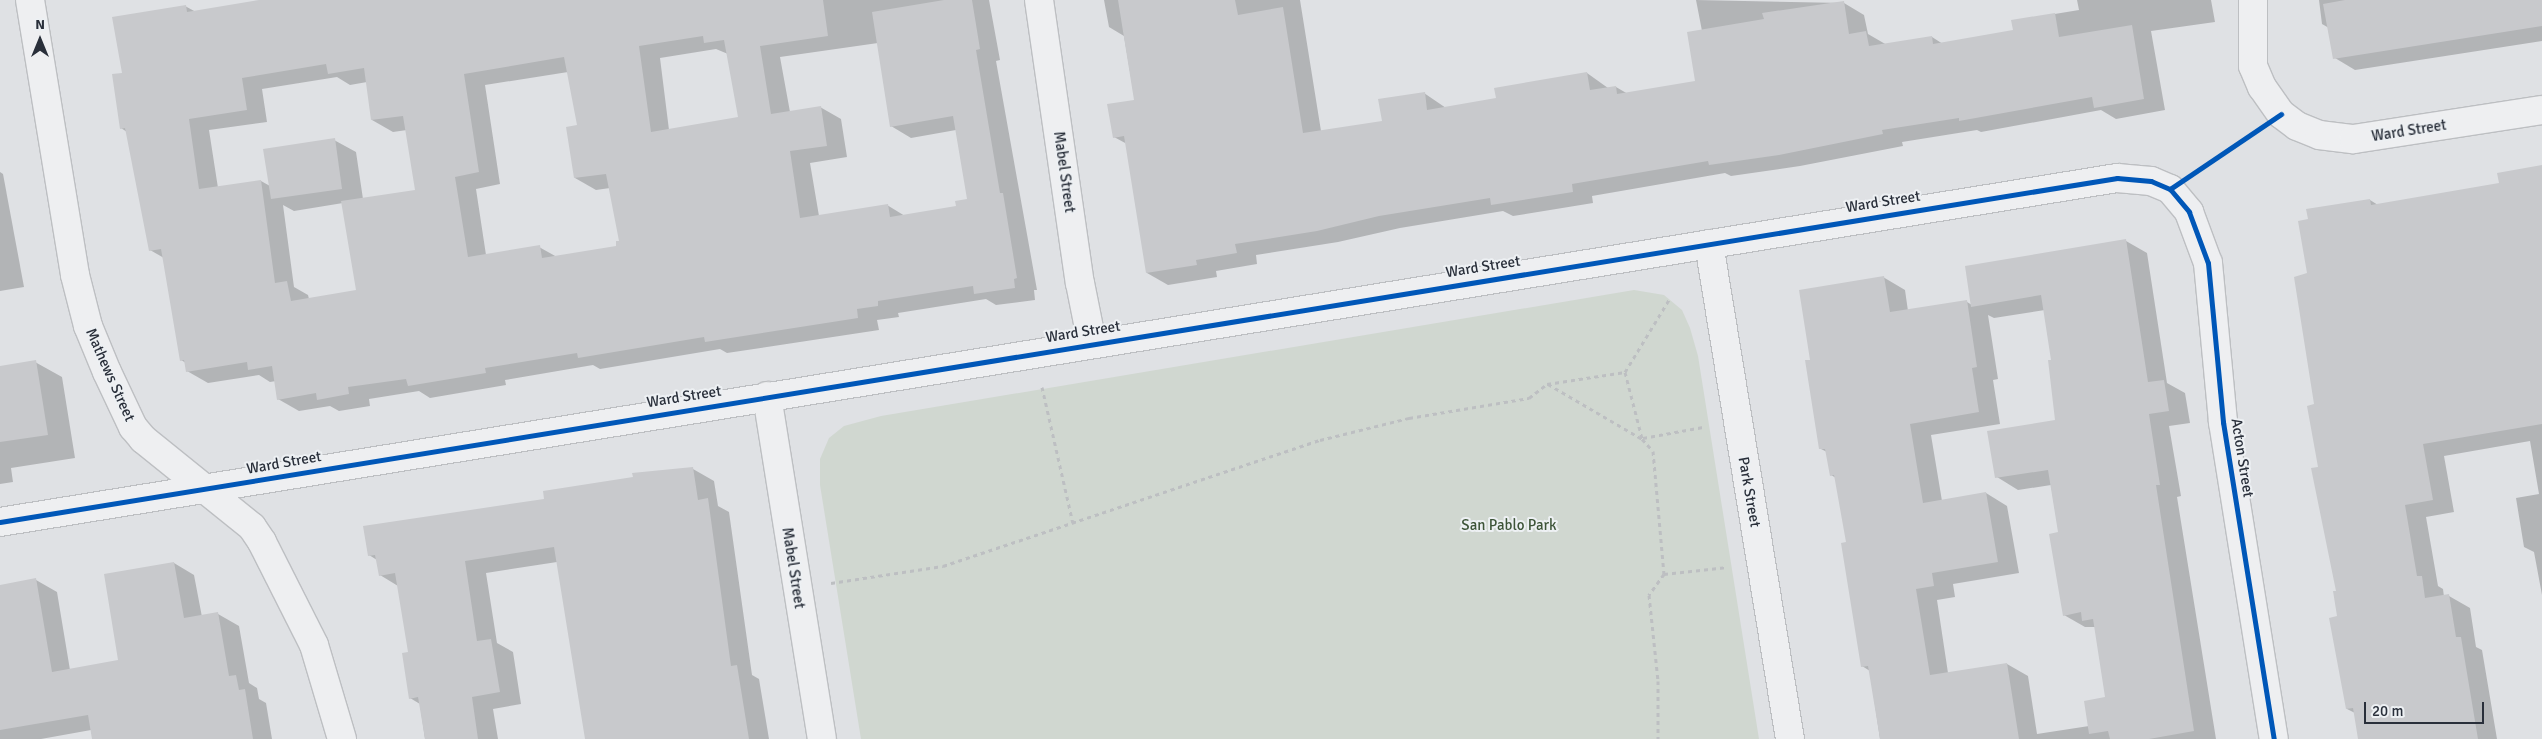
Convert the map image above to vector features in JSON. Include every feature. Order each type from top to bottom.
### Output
[{"type":"street","name":"Mathews Street","points":[[30,0],[75,275],[88,326],[132,427],[143,439],[252,527],[262,542],[314,644],[342,739]]},
{"type":"street","name":"Mabel Street","points":[[1039,0],[1080,283],[1092,343]]},
{"type":"street","name":"Ward Street","points":[[2253,0],[2253,66],[2262,87],[2281,114],[2297,126],[2319,135],[2354,139],[2542,110]]},
{"type":"street","name":"Ward Street","points":[[0,522],[1034,352],[2117,178],[2151,181],[2170,189]]},
{"type":"street","name":"Acton Street","points":[[2170,189],[2189,212],[2208,263],[2224,422],[2274,739]]},
{"type":"street","name":"Park Street","points":[[1709,244],[1790,739]]},
{"type":"street","name":"Mabel Street","points":[[767,396],[796,589],[822,739]]},
{"type":"path","points":[[1642,439],[1625,372],[1670,298]]},
{"type":"path","points":[[1034,352],[1073,523]]},
{"type":"path","points":[[796,589],[943,566],[1320,440],[1409,418],[1529,398],[1547,384],[1625,372]]},
{"type":"path","points":[[1547,384],[1642,439],[1653,451],[1664,574],[1649,595],[1658,681],[1658,739]]},
{"type":"path","points":[[1642,439],[1737,422]]},
{"type":"path","points":[[1664,574],[1761,564]]},
{"type":"green space","name":"San Pablo Park","points":[[1634,290],[1664,295],[1682,310],[1690,328],[1698,356],[1759,739],[861,739],[820,485],[820,459],[829,438],[844,426],[881,416]]},
{"type":"building","points":[[259,0],[823,0],[828,36],[760,46],[771,114],[821,106],[827,146],[790,151],[800,218],[888,204],[890,217],[956,206],[955,201],[967,199],[953,116],[890,127],[872,12],[944,0],[972,0],[980,49],[976,50],[1000,193],[1003,193],[1017,278],[1014,279],[1015,288],[974,294],[973,286],[878,301],[878,306],[857,309],[858,318],[705,342],[704,337],[578,358],[577,353],[485,368],[486,373],[408,386],[406,379],[348,387],[349,394],[317,400],[316,393],[277,400],[272,366],[248,370],[247,362],[186,372],[184,360],[180,361],[161,249],[149,251],[125,128],[120,129],[112,74],[122,73],[112,17],[186,5],[187,12]],"holes":[[[703,36],[704,43],[724,40],[738,117],[651,132],[639,46]],[[564,57],[577,125],[566,127],[574,178],[606,174],[619,241],[616,241],[616,246],[542,258],[540,245],[468,257],[455,177],[479,172],[464,74]],[[326,64],[328,74],[364,68],[371,120],[403,116],[415,190],[341,201],[356,290],[291,301],[287,281],[275,283],[261,180],[199,189],[189,119],[247,110],[242,78]]]},
{"type":"building","points":[[1118,0],[1235,0],[1238,15],[1283,7],[1303,133],[1382,121],[1378,99],[1425,92],[1427,110],[1496,98],[1494,88],[1587,72],[1590,90],[1616,86],[1617,94],[1695,81],[1687,32],[1764,19],[1762,13],[1844,1],[1849,34],[1866,31],[1869,46],[1932,36],[1933,44],[2013,30],[2011,20],[2055,13],[2059,37],[2132,25],[2144,99],[2094,108],[2092,97],[1959,121],[1959,118],[1882,130],[1883,134],[1779,155],[1709,165],[1708,161],[1572,184],[1573,192],[1491,205],[1490,198],[1379,216],[1317,231],[1235,244],[1237,253],[1196,260],[1197,265],[1146,273],[1124,136],[1113,138],[1107,104],[1134,100]]},
{"type":"building","points":[[2345,0],[2542,0],[2542,26],[2333,59],[2323,4]]},
{"type":"building","points":[[335,138],[342,189],[271,199],[263,149]]},
{"type":"building","points":[[2542,165],[2542,424],[2423,444],[2433,500],[2405,505],[2417,576],[2422,576],[2425,598],[2449,594],[2456,637],[2461,637],[2478,739],[2358,739],[2353,708],[2346,709],[2329,618],[2337,616],[2333,591],[2336,591],[2311,468],[2318,467],[2307,406],[2314,404],[2294,277],[2307,273],[2298,221],[2308,219],[2306,209],[2370,199],[2371,205],[2499,183],[2497,173]]},
{"type":"building","points":[[2126,239],[2148,382],[2164,380],[2169,411],[2149,414],[2160,485],[2156,485],[2194,731],[2149,739],[2110,739],[2108,731],[2089,734],[2084,701],[2105,697],[2093,619],[2082,621],[2081,612],[2063,616],[2049,534],[2058,532],[2048,470],[1995,478],[1987,431],[2055,420],[2048,360],[2051,360],[2041,295],[1971,307],[1965,266]]},
{"type":"building","points":[[1884,276],[1890,312],[1967,300],[1977,367],[1972,368],[1979,412],[1910,424],[1923,503],[1986,492],[1998,562],[1932,573],[1934,586],[1916,589],[1930,675],[2007,663],[2019,739],[1880,739],[1868,666],[1861,667],[1841,543],[1846,542],[1834,475],[1830,476],[1825,449],[1819,449],[1805,360],[1810,360],[1799,290]]},
{"type":"building","points":[[36,360],[48,435],[0,442],[0,366]]},
{"type":"building","points":[[693,467],[698,500],[708,498],[731,666],[737,665],[749,739],[585,739],[554,547],[465,561],[477,641],[491,639],[500,692],[472,697],[478,739],[425,739],[418,697],[409,699],[402,653],[408,652],[395,573],[379,576],[375,555],[368,556],[363,526],[544,499],[543,491],[633,477],[632,473]]},
{"type":"building","points":[[174,562],[184,618],[218,612],[229,676],[236,675],[239,690],[245,689],[253,739],[92,739],[88,715],[0,730],[0,585],[36,578],[52,672],[118,660],[104,574]]},
{"type":"cycle path","points":[[2170,189],[2281,114]]},
{"type":"cycle path","points":[[0,522],[2117,178],[2151,181],[2170,189],[2189,212],[2208,263],[2223,422],[2274,739]]}]
